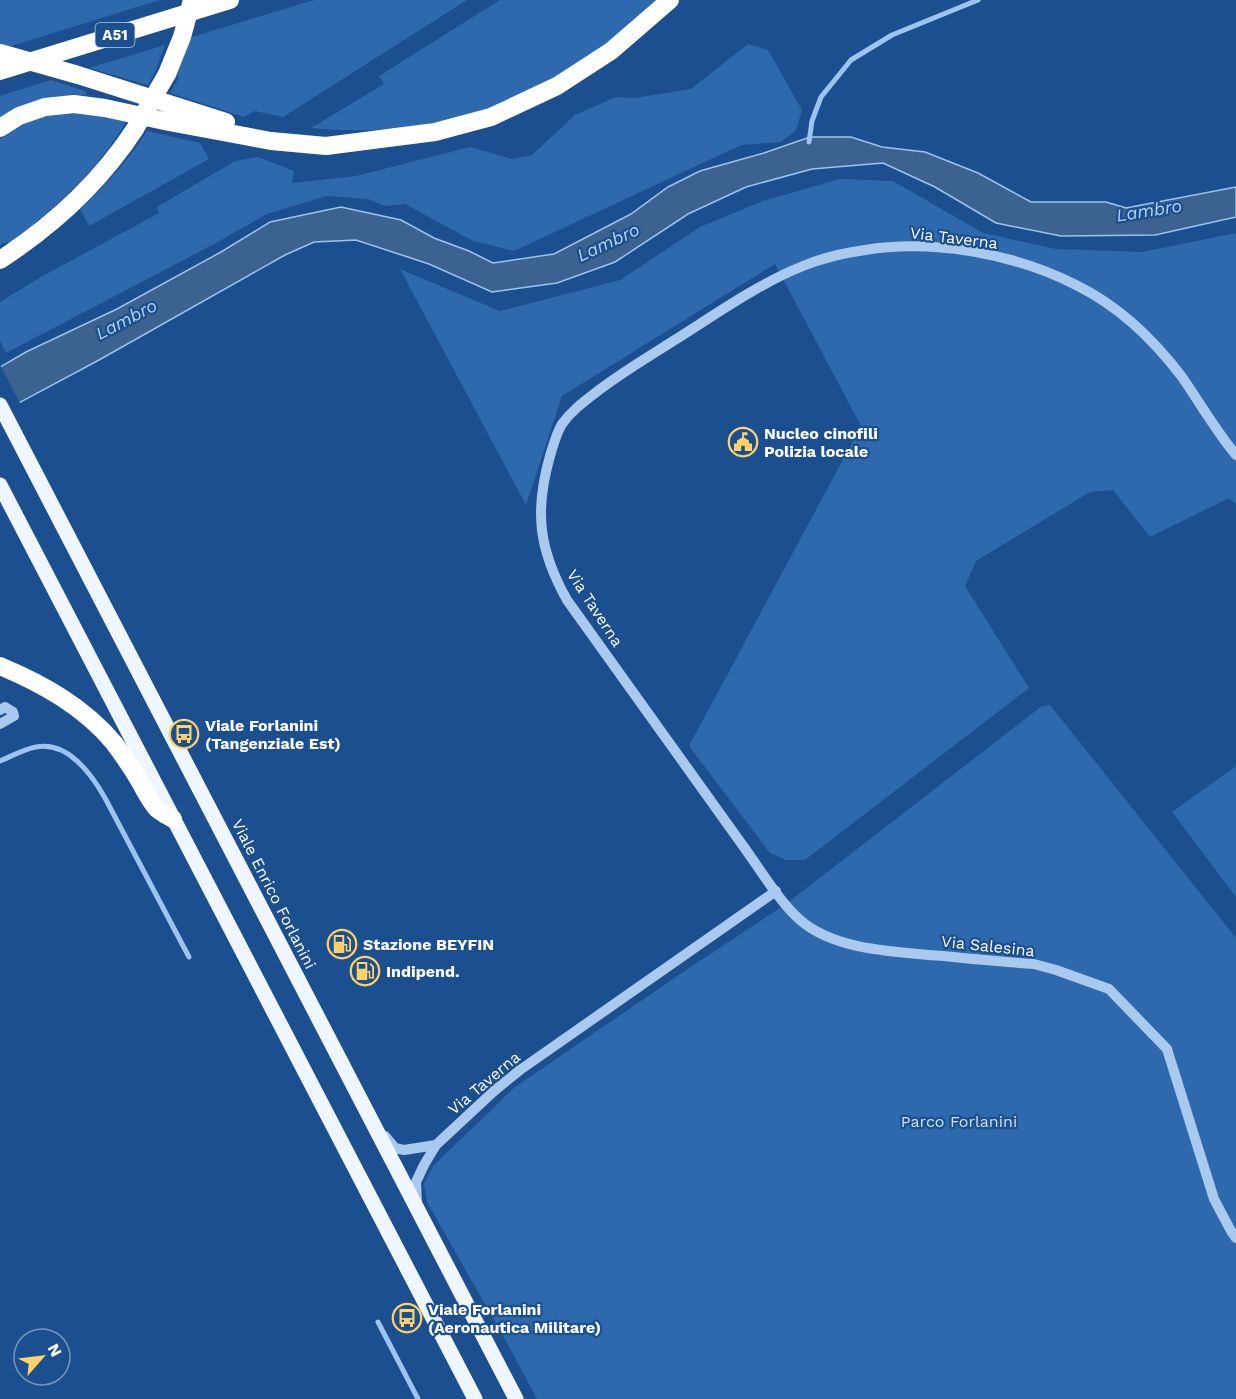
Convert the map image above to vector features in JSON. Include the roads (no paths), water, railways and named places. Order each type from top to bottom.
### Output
[{"type":"highway","points":[[0,260],[42,229],[81,194],[116,156],[135,129],[167,74],[182,37],[192,0]]},
{"type":"highway","name":"A51","points":[[0,71],[230,0]]},
{"type":"highway","points":[[0,128],[19,116],[45,107],[74,104],[271,141],[326,146],[435,132],[491,117],[557,86],[611,51],[670,0]]},
{"type":"highway","points":[[0,53],[232,124],[291,137],[332,140],[379,139]]},
{"type":"highway","points":[[0,666],[53,691],[92,721],[128,763],[156,808],[173,819]]},
{"type":"main road","name":"Viale Enrico Forlanini","points":[[2,410],[516,1399]]},
{"type":"main road","points":[[0,485],[475,1399]]},
{"type":"street","name":"Via Taverna","points":[[417,1210],[416,1182],[436,1145],[494,1091],[520,1070],[776,891],[567,600],[556,578],[544,546],[541,510],[547,466],[561,425],[572,413],[620,375],[736,301],[802,266],[830,257],[865,250],[901,246],[939,248],[1012,260],[1078,286],[1107,303],[1136,326],[1158,348],[1181,376],[1236,455]]},
{"type":"street","points":[[0,710],[8,708],[14,716],[0,724]]},
{"type":"street","name":"Via Salesina","points":[[776,891],[794,914],[806,924],[839,940],[876,950],[1034,964],[1109,989],[1167,1049],[1214,1199],[1236,1238]]},
{"type":"street","points":[[361,1102],[395,1148],[404,1150],[436,1145]]},
{"type":"water","name":"Lambro","points":[[810,137],[851,137],[882,147],[925,152],[978,173],[1031,202],[1106,202],[1126,208],[1236,187],[1236,217],[1155,235],[1061,236],[996,223],[935,187],[883,163],[812,169],[746,187],[688,214],[615,262],[557,283],[492,292],[429,264],[356,240],[314,242],[285,255],[0,413],[0,367],[26,352],[117,309],[221,252],[270,222],[341,207],[401,220],[434,238],[493,263],[554,254],[631,214],[668,187],[700,171]]},
{"type":"waterway","points":[[809,142],[812,121],[821,97],[851,60],[892,35],[978,0]]},
{"type":"waterway","points":[[0,761],[27,749],[48,747],[68,754],[86,770],[105,798],[189,957]]},
{"type":"waterway","points":[[378,1322],[418,1399]]},
{"type":"place","name":"Nucleo cinofili Polizia locale","points":[[743,442]]},
{"type":"place","name":"Viale Forlanini (Tangenziale Est)","points":[[184,734]]},
{"type":"place","name":"Stazione BEYFIN","points":[[342,944]]},
{"type":"place","name":"Indipend.","points":[[365,971]]},
{"type":"place","name":"Viale Forlanini (Aeronautica Militare)","points":[[407,1318]]},
{"type":"park label","name":"Parco Forlanini","points":[[959,1121]]}]
